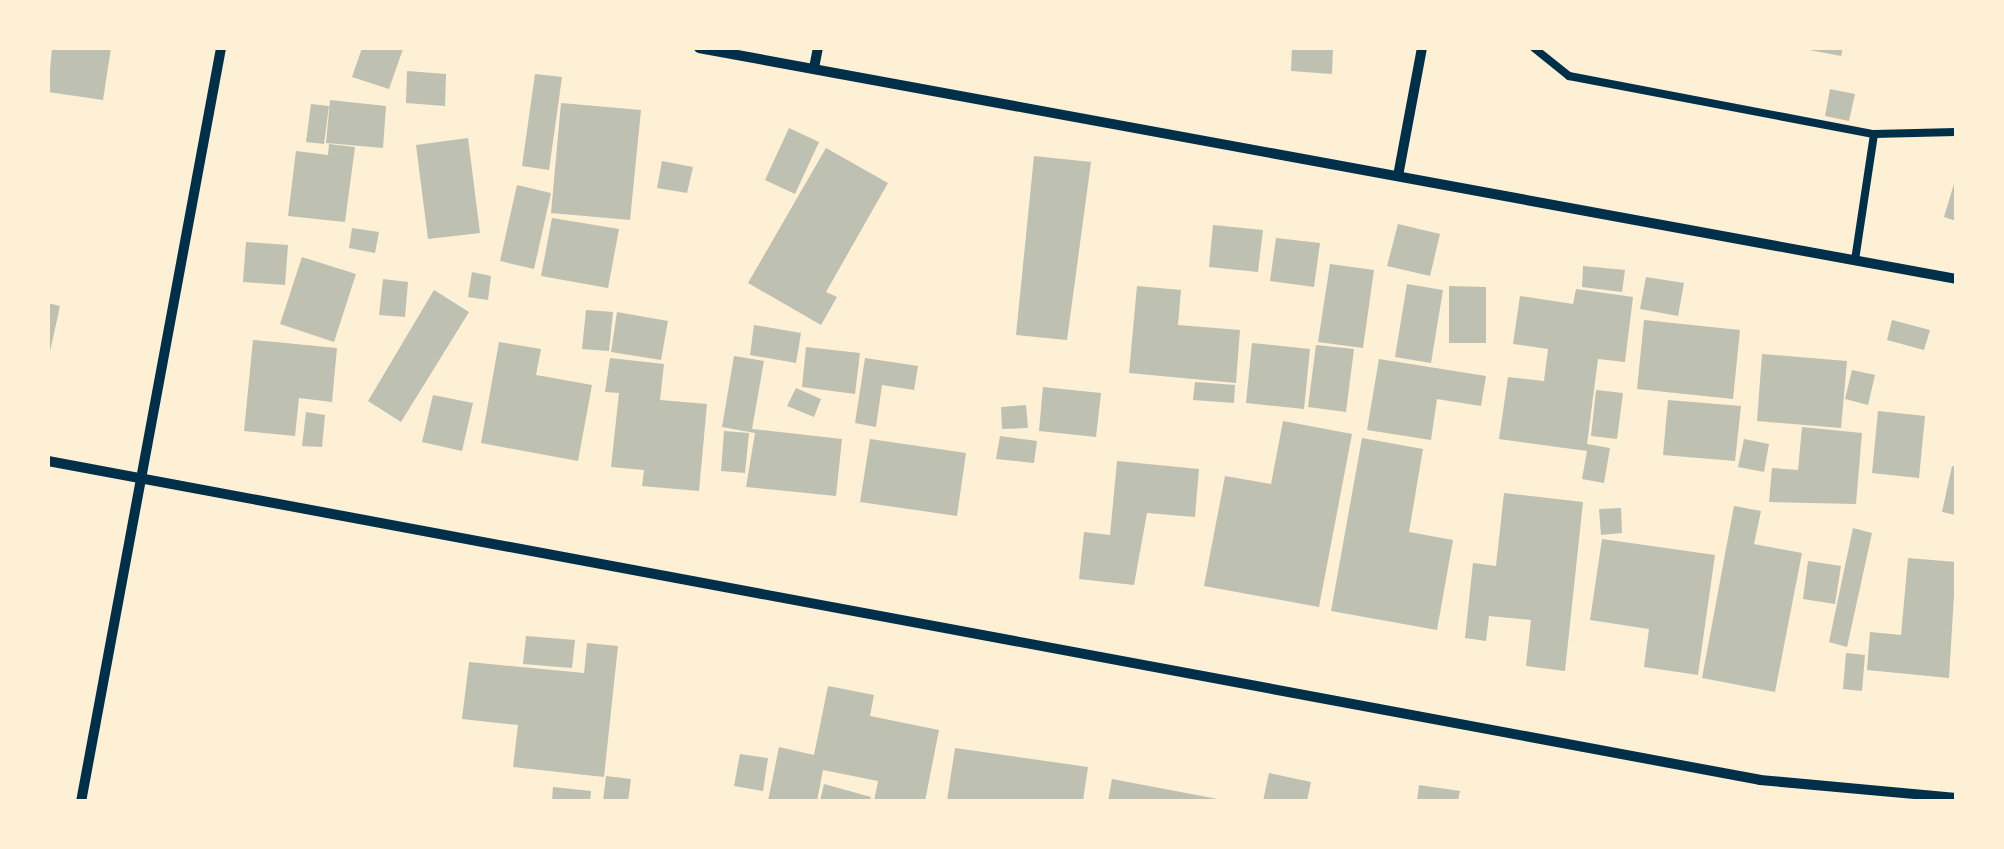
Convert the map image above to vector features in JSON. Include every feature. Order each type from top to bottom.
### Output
[{"type":"street","points":[[82,802],[220,48]]},
{"type":"street","points":[[699,48],[1956,279]]},
{"type":"street","points":[[814,68],[818,48]]},
{"type":"street","points":[[1398,176],[1422,48]]},
{"type":"street","points":[[48,461],[1760,780],[1956,798]]},
{"type":"lane","points":[[1534,48],[1570,76],[1874,134],[1956,132]]},
{"type":"lane","points":[[1854,260],[1874,134]]},
{"type":"building","points":[[52,48],[111,48],[103,100],[48,92]]},
{"type":"building","points":[[362,48],[403,49],[389,89],[352,77]]},
{"type":"building","points":[[1292,48],[1333,48],[1332,74],[1291,71]]},
{"type":"building","points":[[1799,48],[1843,48],[1841,56]]},
{"type":"building","points":[[407,71],[446,74],[445,106],[406,103]]},
{"type":"building","points":[[535,74],[562,77],[549,170],[522,166]]},
{"type":"building","points":[[1830,89],[1855,94],[1849,121],[1825,116]]},
{"type":"building","points":[[330,100],[386,106],[383,148],[326,143]]},
{"type":"building","points":[[561,103],[641,110],[630,220],[551,213]]},
{"type":"building","points":[[311,104],[329,106],[324,144],[306,142]]},
{"type":"building","points":[[789,128],[819,142],[795,194],[765,180]]},
{"type":"building","points":[[468,138],[480,233],[428,239],[416,145]]},
{"type":"building","points":[[329,144],[355,147],[345,222],[288,216],[296,151],[328,155]]},
{"type":"building","points":[[826,148],[888,183],[826,292],[837,297],[821,325],[748,283]]},
{"type":"building","points":[[1034,156],[1091,162],[1067,340],[1016,335]]},
{"type":"building","points":[[662,161],[693,167],[687,193],[657,188]]},
{"type":"building","points":[[1956,177],[1956,221],[1944,217]]},
{"type":"building","points":[[517,185],[551,193],[534,269],[500,261]]},
{"type":"building","points":[[552,218],[619,229],[608,288],[541,276]]},
{"type":"building","points":[[1398,224],[1440,234],[1430,276],[1387,266]]},
{"type":"building","points":[[1213,225],[1263,230],[1258,272],[1209,267]]},
{"type":"building","points":[[352,228],[379,232],[375,253],[349,248]]},
{"type":"building","points":[[1276,238],[1320,243],[1314,287],[1270,281]]},
{"type":"building","points":[[246,242],[288,245],[285,285],[243,282]]},
{"type":"building","points":[[302,257],[356,274],[334,342],[280,324]]},
{"type":"building","points":[[1330,264],[1374,270],[1363,348],[1318,342]]},
{"type":"building","points":[[1583,266],[1625,270],[1622,292],[1582,287]]},
{"type":"building","points":[[472,272],[491,276],[488,300],[468,297]]},
{"type":"building","points":[[1646,277],[1684,283],[1678,316],[1640,309]]},
{"type":"building","points":[[383,279],[408,282],[405,317],[379,315]]},
{"type":"building","points":[[1407,284],[1443,290],[1431,363],[1395,357]]},
{"type":"building","points":[[1137,286],[1181,290],[1178,325],[1240,330],[1236,383],[1129,373]]},
{"type":"building","points":[[1449,286],[1486,287],[1486,343],[1449,343]]},
{"type":"building","points":[[1576,289],[1633,297],[1625,362],[1598,359],[1587,444],[1610,448],[1604,483],[1582,479],[1587,451],[1499,439],[1508,377],[1544,381],[1548,349],[1513,344],[1520,296],[1573,304]]},
{"type":"building","points":[[434,290],[469,312],[401,422],[368,401]]},
{"type":"building","points":[[48,303],[60,306],[49,356],[48,356]]},
{"type":"building","points":[[586,310],[613,312],[609,351],[582,349]]},
{"type":"building","points":[[617,312],[668,321],[661,360],[611,352]]},
{"type":"building","points":[[1644,320],[1740,330],[1733,399],[1637,389]]},
{"type":"building","points":[[1892,320],[1930,330],[1924,350],[1887,340]]},
{"type":"building","points":[[754,325],[801,333],[796,363],[750,355]]},
{"type":"building","points":[[253,340],[337,348],[332,402],[299,398],[295,436],[244,431]]},
{"type":"building","points":[[499,342],[541,349],[536,375],[592,385],[578,461],[481,443]]},
{"type":"building","points":[[1252,343],[1310,349],[1304,409],[1246,403]]},
{"type":"building","points":[[1316,345],[1354,349],[1346,412],[1308,407]]},
{"type":"building","points":[[806,347],[860,353],[855,394],[802,387]]},
{"type":"building","points":[[1762,354],[1847,361],[1841,428],[1757,421]]},
{"type":"building","points":[[734,356],[764,361],[752,429],[842,439],[836,496],[746,487],[755,433],[722,427]]},
{"type":"building","points":[[610,358],[664,364],[660,400],[707,404],[699,491],[642,486],[644,470],[611,467],[619,393],[605,392]]},
{"type":"building","points":[[865,358],[918,366],[914,390],[882,385],[876,427],[855,423]]},
{"type":"building","points":[[1379,359],[1486,376],[1481,406],[1437,399],[1431,440],[1367,430]]},
{"type":"building","points":[[1852,370],[1875,375],[1868,405],[1845,399]]},
{"type":"building","points":[[1195,382],[1235,385],[1234,403],[1193,400]]},
{"type":"building","points":[[1043,387],[1101,393],[1096,437],[1039,431]]},
{"type":"building","points":[[796,388],[821,399],[814,417],[787,406]]},
{"type":"building","points":[[1596,390],[1623,393],[1617,439],[1591,436]]},
{"type":"building","points":[[433,395],[473,403],[462,451],[422,442]]},
{"type":"building","points":[[1668,400],[1741,406],[1735,461],[1663,455]]},
{"type":"building","points":[[1026,405],[1028,428],[1002,429],[1001,407]]},
{"type":"building","points":[[1878,411],[1925,416],[1919,478],[1872,473]]},
{"type":"building","points":[[306,412],[325,415],[322,447],[302,446]]},
{"type":"building","points":[[1283,421],[1352,434],[1319,607],[1204,586],[1225,476],[1271,484]]},
{"type":"building","points":[[1802,427],[1862,433],[1856,504],[1769,502],[1772,468],[1798,470]]},
{"type":"building","points":[[724,431],[749,433],[745,473],[721,471]]},
{"type":"building","points":[[1000,436],[1037,441],[1034,463],[996,459]]},
{"type":"building","points":[[1362,438],[1423,449],[1409,532],[1453,540],[1437,630],[1331,611]]},
{"type":"building","points":[[870,439],[966,453],[957,516],[860,502]]},
{"type":"building","points":[[1744,439],[1769,444],[1764,472],[1738,467]]},
{"type":"building","points":[[1117,461],[1199,469],[1195,517],[1147,513],[1134,585],[1079,579],[1084,532],[1110,535]]},
{"type":"building","points":[[1952,466],[1956,467],[1956,515],[1942,512]]},
{"type":"building","points":[[1504,493],[1583,502],[1565,671],[1526,666],[1531,620],[1489,616],[1486,641],[1465,638],[1473,563],[1496,566]]},
{"type":"building","points":[[1734,506],[1761,511],[1754,544],[1802,553],[1775,692],[1702,678]]},
{"type":"building","points":[[1621,508],[1622,533],[1601,535],[1599,509]]},
{"type":"building","points":[[1853,528],[1872,533],[1847,647],[1829,642]]},
{"type":"building","points":[[1602,539],[1715,555],[1698,675],[1644,667],[1649,629],[1590,620]]},
{"type":"building","points":[[1908,558],[1956,562],[1949,678],[1867,670],[1870,632],[1901,635]]},
{"type":"building","points":[[1808,561],[1841,566],[1835,604],[1803,599]]},
{"type":"building","points":[[526,636],[575,640],[572,668],[523,664]]},
{"type":"building","points":[[587,643],[618,646],[604,777],[513,767],[518,725],[462,719],[469,662],[584,673]]},
{"type":"building","points":[[1846,653],[1865,655],[1862,691],[1843,689]]},
{"type":"building","points":[[828,686],[874,695],[870,716],[939,730],[925,801],[874,801],[878,781],[823,770],[817,801],[768,801],[779,747],[814,755]]},
{"type":"building","points":[[955,748],[1088,767],[1083,801],[947,801]]},
{"type":"building","points":[[740,754],[768,758],[763,791],[734,786]]},
{"type":"building","points":[[1269,773],[1311,782],[1307,801],[1263,801]]},
{"type":"building","points":[[606,776],[631,779],[628,801],[603,801]]},
{"type":"building","points":[[1112,779],[1223,800],[1223,801],[1108,801]]},
{"type":"building","points":[[824,784],[871,797],[870,801],[820,801]]},
{"type":"building","points":[[1419,785],[1460,791],[1458,801],[1417,801]]},
{"type":"building","points":[[553,787],[591,791],[590,801],[552,801]]}]
